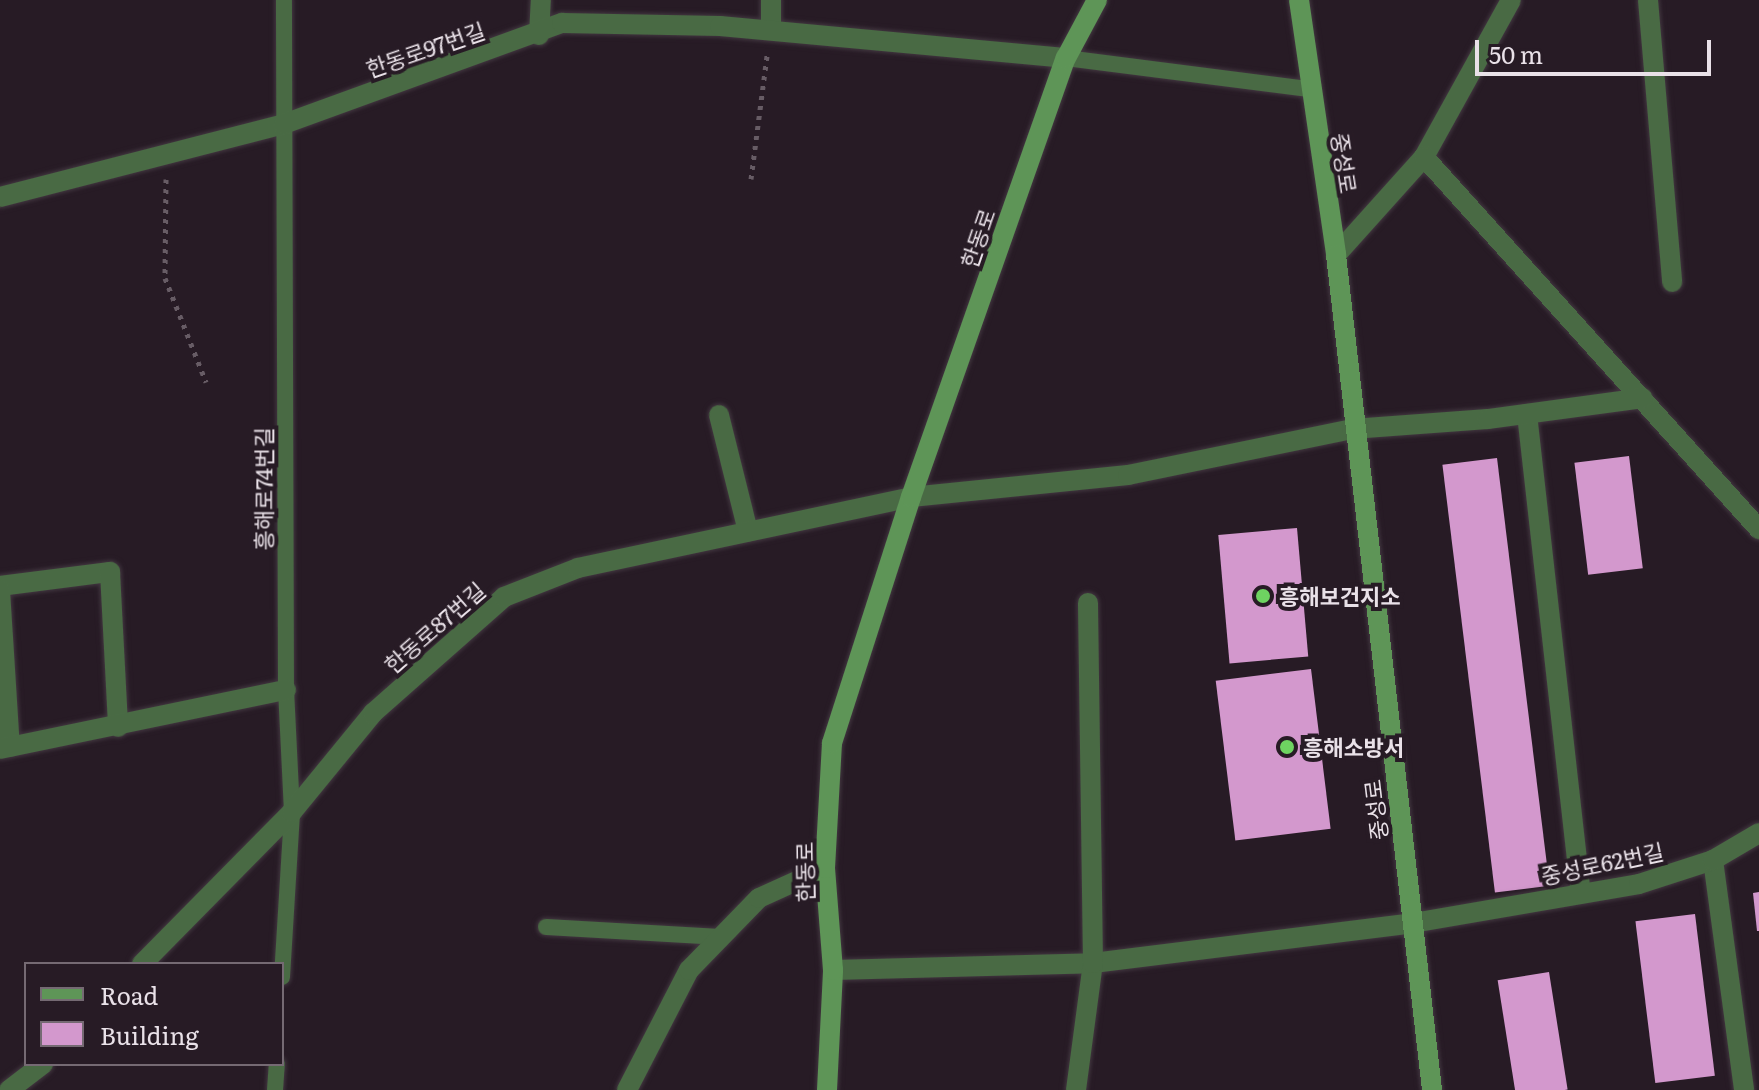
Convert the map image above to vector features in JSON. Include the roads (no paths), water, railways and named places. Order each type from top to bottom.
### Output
[{"type":"street","points":[[539,35],[541,0]]},
{"type":"street","points":[[771,0],[771,30]]},
{"type":"street","name":"한동로","points":[[827,1090],[833,970],[825,868],[832,743],[911,497],[1066,58],[1097,0]]},
{"type":"street","name":"중성로","points":[[1299,0],[1309,89],[1336,255],[1352,429],[1432,1090]]},
{"type":"street","points":[[1336,255],[1424,157],[1511,0]]},
{"type":"street","points":[[1648,0],[1672,282]]},
{"type":"street","name":"한동로97번길","points":[[0,197],[167,151],[284,124],[539,35],[562,23],[771,30],[1066,58]]},
{"type":"street","points":[[1424,157],[1759,529]]},
{"type":"street","points":[[911,497],[1128,475],[1352,429],[1527,414],[1643,398]]},
{"type":"street","points":[[1527,414],[1581,893]]},
{"type":"street","points":[[719,415],[748,531]]},
{"type":"street","name":"한동로87번길","points":[[144,962],[292,812],[373,713],[504,597],[578,568],[911,497]]},
{"type":"street","points":[[118,727],[110,572],[0,588],[5,748],[118,727],[286,690]]},
{"type":"street","points":[[1076,1090],[1093,963],[1088,603]]},
{"type":"street","name":"중성로62번길","points":[[1093,963],[1413,923],[1639,884],[1713,860],[1759,833]]},
{"type":"street","points":[[1713,860],[1744,1090]]},
{"type":"street","points":[[627,1090],[689,970],[759,898],[825,868]]},
{"type":"street","points":[[833,970],[1093,963]]},
{"type":"street","points":[[9,1090],[40,1066]]},
{"type":"lane","name":"흥해로74번길","points":[[283,962],[292,812],[286,690],[284,0]]},
{"type":"lane","points":[[1066,58],[1309,89]]},
{"type":"lane","points":[[546,927],[721,937]]},
{"type":"lane","points":[[275,1090],[277,1066]]},
{"type":"place","name":"흥해보건지소","points":[[1263,596]]},
{"type":"place","name":"흥해소방서","points":[[1287,747]]}]
